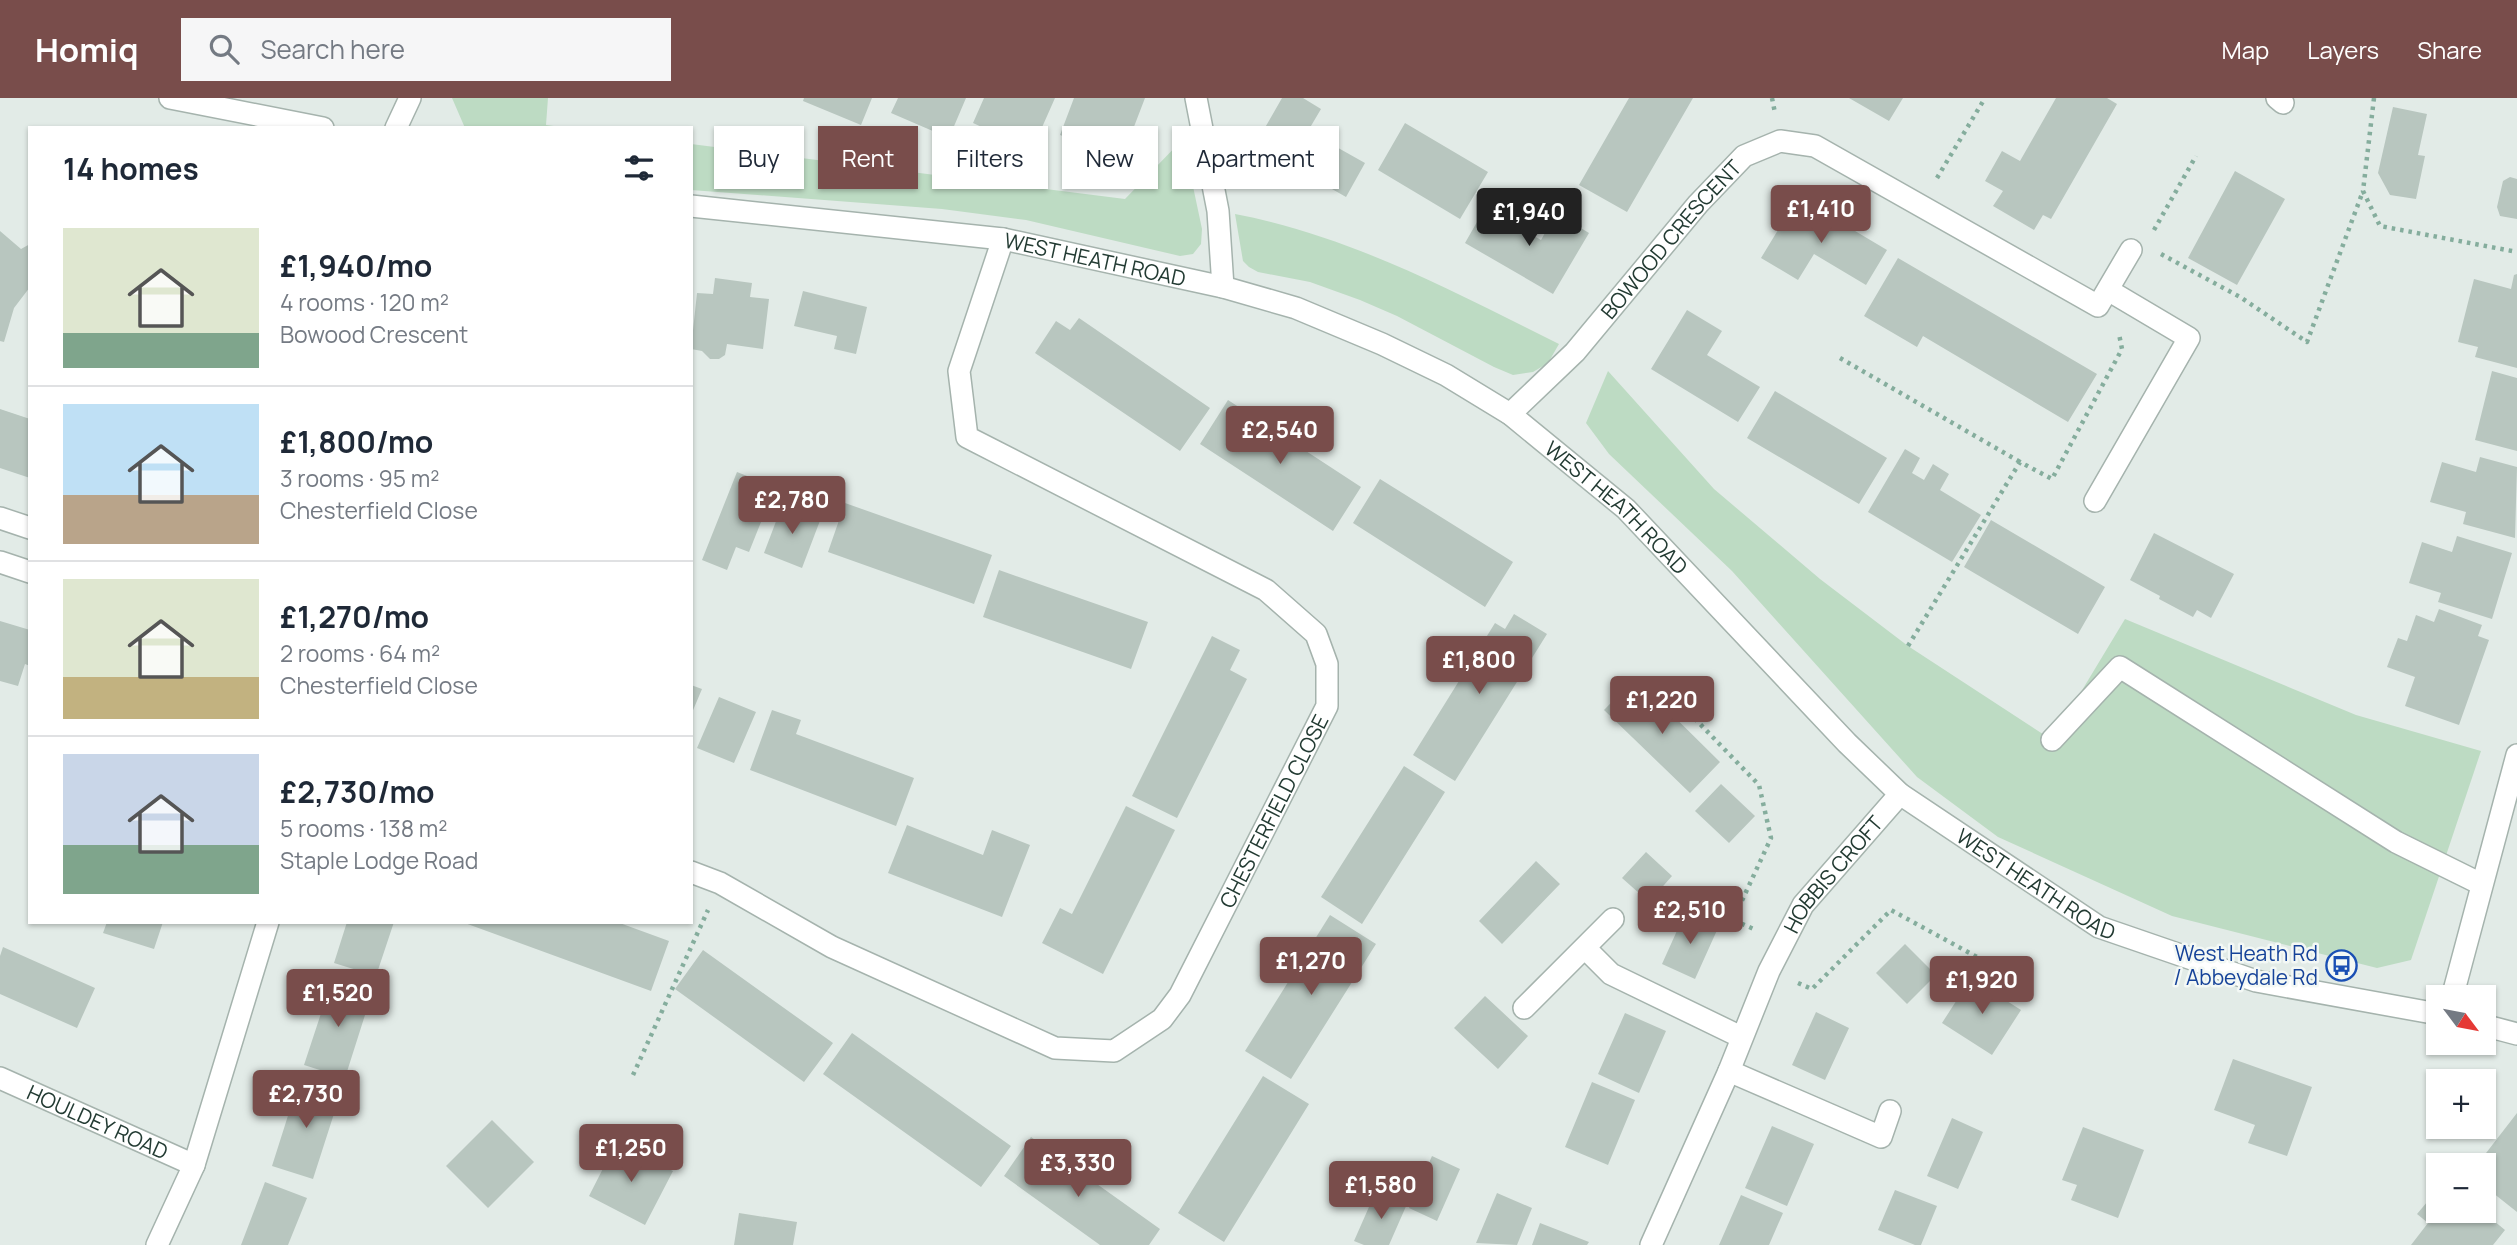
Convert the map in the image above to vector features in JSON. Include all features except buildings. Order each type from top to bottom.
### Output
[{"type":"street","points":[[170,98],[313,126]]},
{"type":"street","points":[[397,126],[410,98]]},
{"type":"street","points":[[1195,98],[1219,211],[1223,287]]},
{"type":"street","name":"BOWOOD CRESCENT","points":[[1510,414],[1575,352],[1698,204],[1744,156],[1780,141],[1815,146],[2098,306],[2108,289]]},
{"type":"street","name":"WEST HEATH ROAD","points":[[693,206],[1003,239],[1223,287],[1296,308],[1346,328],[1446,375],[1510,414],[1626,509],[1847,743],[1900,794],[2099,928],[2256,981],[2426,1012]]},
{"type":"street","name":"CHESTERFIELD CLOSE","points":[[693,873],[720,883],[832,947],[1055,1048],[1114,1051],[1162,1019],[1180,995],[1327,706],[1326,664],[1316,634],[1266,590],[967,437],[959,371],[1003,239]]},
{"type":"street","points":[[2095,501],[2189,338],[2108,289],[2138,247]]},
{"type":"street","points":[[0,517],[28,527]]},
{"type":"street","points":[[0,562],[28,571]]},
{"type":"street","points":[[2052,740],[2120,667],[2396,842],[2481,884]]},
{"type":"street","points":[[2455,985],[2481,884],[2510,801],[2517,755]]},
{"type":"street","name":"HOBBIS CROFT","points":[[1651,1245],[1729,1071],[1769,971],[1803,905],[1900,794]]},
{"type":"street","points":[[1524,1008],[1613,919]]},
{"type":"street","points":[[157,1245],[194,1165],[267,924]]},
{"type":"street","points":[[1585,948],[1611,974],[1741,1037]]},
{"type":"street","points":[[2496,1028],[2517,1034]]},
{"type":"street","points":[[1729,1071],[1881,1137],[1890,1111]]},
{"type":"street","name":"HOULDEY ROAD","points":[[0,1078],[194,1165]]},
{"type":"path","points":[[1919,205],[1985,98]]},
{"type":"path","points":[[2196,156],[2138,247],[2240,297],[2307,342],[2363,191],[2374,98]]},
{"type":"path","points":[[2363,191],[2381,226],[2517,253]]},
{"type":"path","points":[[1840,358],[2052,479],[2122,349]]},
{"type":"path","points":[[1908,646],[2020,462]]},
{"type":"path","points":[[1671,694],[1759,785],[1771,838],[1733,920]]},
{"type":"path","points":[[633,1075],[720,883]]},
{"type":"path","points":[[1812,989],[1891,910],[2019,980]]},
{"type":"green space","points":[[452,98],[548,98],[546,125],[554,126],[464,126]]},
{"type":"green space","points":[[693,144],[714,147],[714,189],[804,189],[804,158],[818,160],[818,189],[918,189],[918,173],[932,175],[932,189],[1046,189],[1125,199],[1135,189],[1158,189],[1158,165],[1172,150],[1172,189],[1194,189],[1202,229],[1201,244],[1193,254],[1180,256],[1026,220],[942,209],[693,190]]},
{"type":"green space","points":[[1235,214],[1320,236],[1361,251],[1441,286],[1559,344],[1548,363],[1533,372],[1513,375],[1360,300],[1310,282],[1258,272],[1249,267],[1243,261]]},
{"type":"green space","points":[[1608,371],[1714,489],[1820,579],[1908,646],[2052,740],[2125,619],[2356,715],[2481,751],[2411,960],[2377,968],[2172,916],[1998,837],[1917,777],[1732,571],[1609,454],[1586,423]]},
{"type":"place","name":"West Heath Rd / Abbeydale Rd","points":[[2341,965]]}]
